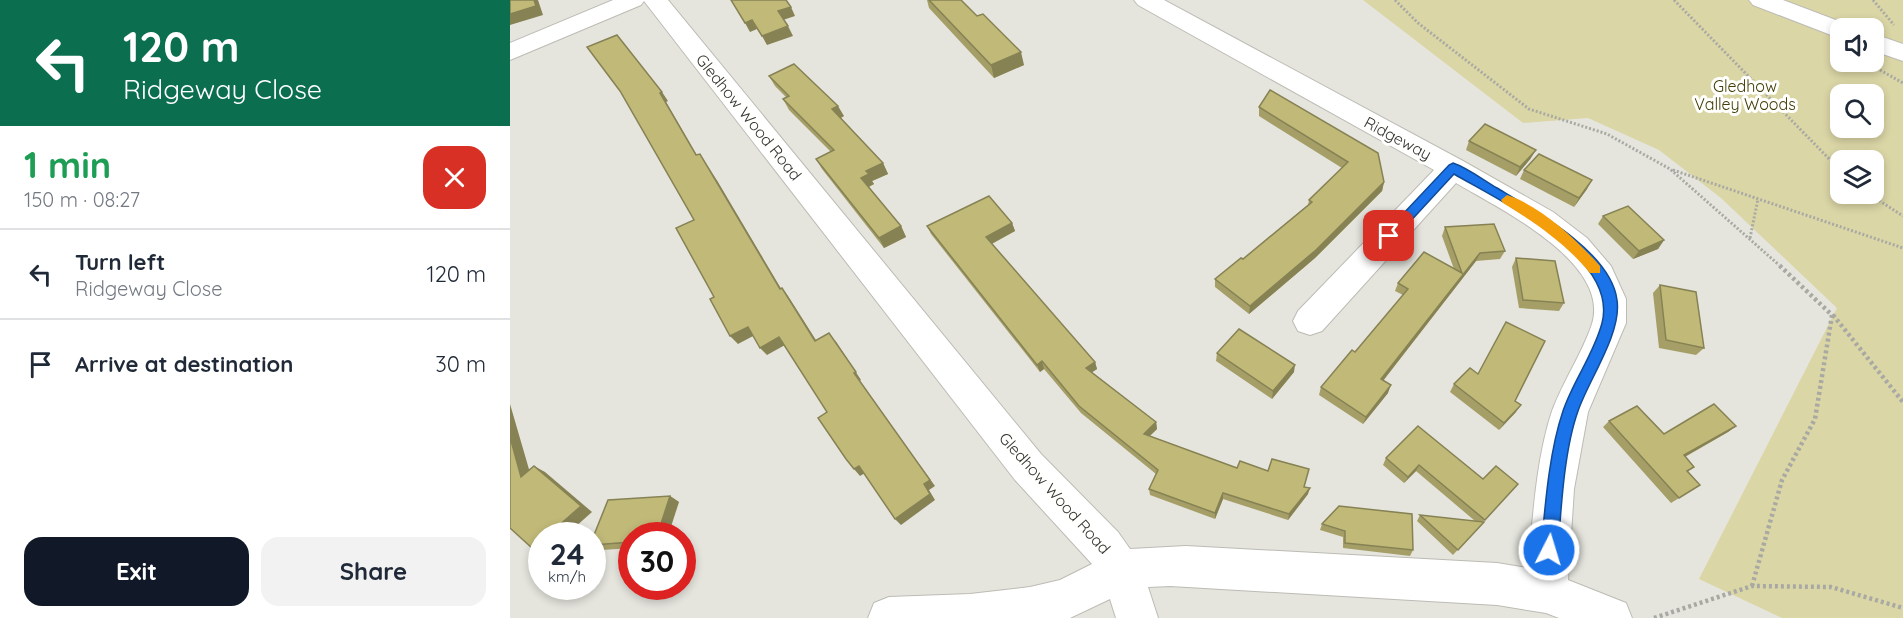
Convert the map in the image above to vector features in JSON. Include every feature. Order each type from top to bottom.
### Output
[{"type":"street","name":"Ridgeway","points":[[1146,0],[1453,168],[1542,220],[1576,248],[1600,275],[1610,299],[1609,323],[1570,412],[1555,489],[1546,592]]},
{"type":"street","points":[[1761,0],[1830,26]]},
{"type":"street","points":[[510,52],[653,1]]},
{"type":"street","name":"Gledhow Wood Road","points":[[653,1],[1028,467],[1104,546],[1122,572],[1137,618]]},
{"type":"street","points":[[1884,46],[1903,53]]},
{"type":"street","points":[[1310,321],[1453,168]]},
{"type":"street","points":[[889,618],[1004,612],[1052,604],[1080,594],[1122,572],[1151,566],[1186,566],[1497,584],[1546,592],[1611,618]]},
{"type":"path","points":[[1395,0],[1419,23],[1529,109],[1607,134],[1670,169],[1903,248]]},
{"type":"path","points":[[1674,0],[1744,75],[1830,160]]},
{"type":"path","points":[[1873,0],[1897,28]]},
{"type":"path","points":[[1883,72],[1903,83]]},
{"type":"path","points":[[1670,169],[1750,238],[1832,315],[1903,402]]},
{"type":"path","points":[[1750,238],[1758,199]]},
{"type":"path","points":[[1884,204],[1903,216]]},
{"type":"path","points":[[1752,586],[1782,480],[1815,419],[1832,315]]},
{"type":"path","points":[[1654,618],[1752,586],[1831,587],[1903,608]]},
{"type":"green space","name":"Gledhow Valley Woods","points":[[1363,0],[1903,0],[1903,618],[1782,618],[1699,579],[1837,308],[1721,198],[1659,150],[1588,118],[1523,123]]},
{"type":"building","points":[[510,0],[534,0],[536,6],[510,14]]},
{"type":"building","points":[[731,0],[786,0],[791,7],[778,11],[788,26],[762,36],[752,20],[745,23]]},
{"type":"building","points":[[929,0],[961,0],[977,16],[983,14],[1021,52],[991,65]]},
{"type":"building","points":[[617,35],[662,92],[660,93],[696,155],[700,154],[780,289],[782,288],[815,341],[829,333],[856,372],[854,373],[930,480],[924,484],[930,494],[895,519],[859,466],[854,469],[818,418],[827,412],[779,337],[760,348],[748,327],[730,336],[710,299],[714,297],[676,228],[694,220],[620,91],[587,47]]},
{"type":"building","points":[[794,64],[838,106],[832,109],[883,163],[866,171],[869,174],[861,178],[901,226],[879,238],[816,159],[834,150],[783,99],[789,96],[769,76]]},
{"type":"building","points":[[1270,90],[1378,153],[1384,182],[1316,250],[1250,306],[1215,279],[1312,202],[1309,200],[1348,162],[1259,107]]},
{"type":"building","points":[[1485,124],[1536,150],[1520,167],[1469,141]]},
{"type":"building","points":[[1539,154],[1592,180],[1579,198],[1524,170]]},
{"type":"building","points":[[989,196],[1012,223],[986,237],[1095,362],[1086,368],[1156,422],[1144,434],[1237,468],[1240,461],[1268,471],[1272,459],[1309,469],[1304,487],[1310,488],[1289,514],[1223,493],[1215,513],[1149,489],[1158,470],[1079,406],[1042,361],[1037,365],[927,226]]},
{"type":"building","points":[[1628,206],[1664,240],[1639,251],[1603,216]]},
{"type":"building","points":[[1494,224],[1505,251],[1480,253],[1381,379],[1391,385],[1366,417],[1321,387],[1352,350],[1355,352],[1408,289],[1398,283],[1424,252],[1462,273],[1445,227]]},
{"type":"building","points":[[1516,258],[1555,261],[1564,303],[1523,300]]},
{"type":"building","points":[[1660,285],[1696,292],[1704,348],[1666,340]]},
{"type":"building","points":[[1506,322],[1545,341],[1515,401],[1521,405],[1504,423],[1454,384],[1470,368],[1478,374]]},
{"type":"building","points":[[1239,329],[1295,365],[1273,391],[1217,353]]},
{"type":"building","points":[[1714,404],[1736,426],[1684,455],[1694,467],[1687,471],[1700,485],[1679,498],[1609,421],[1637,406],[1664,434]]},
{"type":"building","points":[[1418,426],[1483,479],[1496,466],[1518,484],[1485,520],[1419,465],[1408,477],[1386,458]]},
{"type":"building","points":[[510,437],[521,477],[534,466],[581,506],[563,522],[528,522],[528,544],[510,528]]},
{"type":"building","points":[[670,496],[662,522],[618,522],[618,543],[606,544],[606,522],[599,522],[608,500]]},
{"type":"building","points":[[1339,506],[1412,514],[1413,550],[1345,543],[1345,531],[1322,524]]},
{"type":"building","points":[[1420,515],[1484,522],[1458,550]]},
{"type":"slow traffic","points":[[1507,200],[1542,220],[1576,248],[1595,269]]},
{"type":"route","points":[[1389,236],[1453,168],[1542,220],[1576,248],[1600,275],[1610,299],[1609,323],[1570,412],[1555,489],[1549,550]]}]
